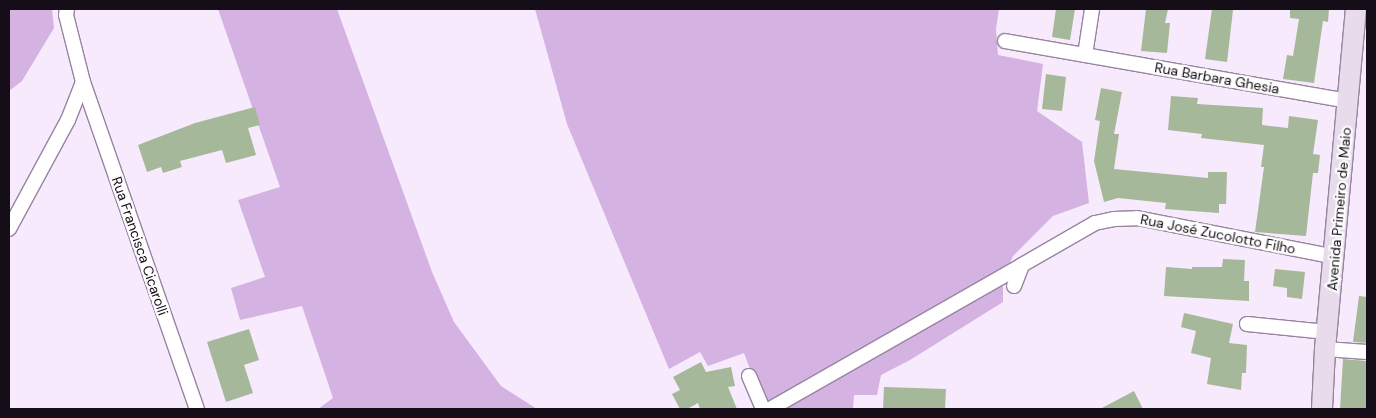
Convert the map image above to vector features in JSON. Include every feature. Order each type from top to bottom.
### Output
[{"type":"main road","name":"Avenida Primeiro de Maio","points":[[1322,409],[1326,340],[1356,9]]},
{"type":"street","name":"Rua Francisca Cicarolli","points":[[68,9],[66,15],[83,82],[197,409]]},
{"type":"street","points":[[1085,55],[1092,9]]},
{"type":"street","name":"Rua Barbara Ghesia","points":[[1004,41],[1348,101]]},
{"type":"street","points":[[9,229],[68,120],[83,82]]},
{"type":"street","name":"Rua José Zucolotto Filho","points":[[770,409],[1095,223],[1137,218],[1335,257]]},
{"type":"street","points":[[1014,286],[1022,265]]},
{"type":"street","points":[[1247,324],[1326,340],[1367,352]]},
{"type":"street","points":[[749,376],[763,409]]},
{"type":"shaded area","points":[[9,9],[52,9],[54,28],[22,81],[9,91]]},
{"type":"shaded area","points":[[218,9],[337,9],[432,272],[454,322],[501,386],[537,409],[318,409],[333,398],[302,306],[240,320],[231,288],[265,277],[238,200],[280,187]]},
{"type":"shaded area","points":[[535,9],[999,9],[996,29],[998,55],[1043,64],[1037,111],[1082,142],[1089,203],[1053,216],[1013,256],[1003,278],[1003,302],[910,360],[881,375],[877,395],[854,395],[853,409],[765,409],[744,353],[708,366],[700,352],[669,369],[567,124]]},
{"type":"building","points":[[1056,9],[1075,9],[1070,40],[1052,37]]},
{"type":"building","points":[[1146,9],[1168,9],[1165,23],[1170,23],[1167,53],[1141,51]]},
{"type":"building","points":[[1212,9],[1233,10],[1227,62],[1205,59]]},
{"type":"building","points":[[1290,9],[1329,9],[1328,22],[1323,21],[1314,83],[1283,79],[1287,55],[1293,56],[1299,19],[1290,18]]},
{"type":"building","points":[[1046,74],[1066,77],[1062,111],[1042,109]]},
{"type":"building","points":[[1101,88],[1122,92],[1114,134],[1119,134],[1114,169],[1208,178],[1208,172],[1227,172],[1226,204],[1219,204],[1219,213],[1165,209],[1166,203],[1118,198],[1104,202],[1094,161],[1100,121],[1095,120]]},
{"type":"building","points":[[1171,96],[1198,98],[1197,104],[1263,108],[1262,125],[1288,128],[1289,116],[1318,120],[1313,154],[1320,155],[1318,173],[1313,173],[1306,236],[1255,232],[1264,167],[1261,167],[1264,145],[1201,138],[1202,134],[1168,130]]},
{"type":"building","points":[[255,107],[260,125],[248,128],[256,155],[226,163],[222,150],[180,161],[182,167],[163,173],[161,167],[147,172],[138,145],[195,123]]},
{"type":"building","points":[[1223,259],[1245,260],[1244,281],[1249,281],[1249,301],[1164,296],[1166,267],[1192,269],[1192,267],[1222,267]]},
{"type":"building","points":[[1275,269],[1305,272],[1302,299],[1287,297],[1287,288],[1273,286]]},
{"type":"building","points":[[1359,296],[1367,297],[1367,343],[1353,342]]},
{"type":"building","points":[[1184,313],[1233,324],[1229,343],[1247,345],[1246,373],[1242,373],[1241,390],[1207,384],[1211,358],[1191,353],[1196,331],[1181,327]]},
{"type":"building","points":[[249,329],[259,360],[244,365],[253,393],[226,402],[207,342]]},
{"type":"building","points":[[1343,359],[1367,361],[1367,409],[1340,409]]},
{"type":"building","points":[[701,362],[706,372],[731,367],[735,386],[728,387],[737,409],[700,409],[698,403],[687,409],[680,409],[672,394],[680,390],[673,377]]},
{"type":"building","points":[[884,387],[946,389],[945,409],[883,409]]},
{"type":"building","points":[[1134,391],[1143,409],[1100,409]]}]
